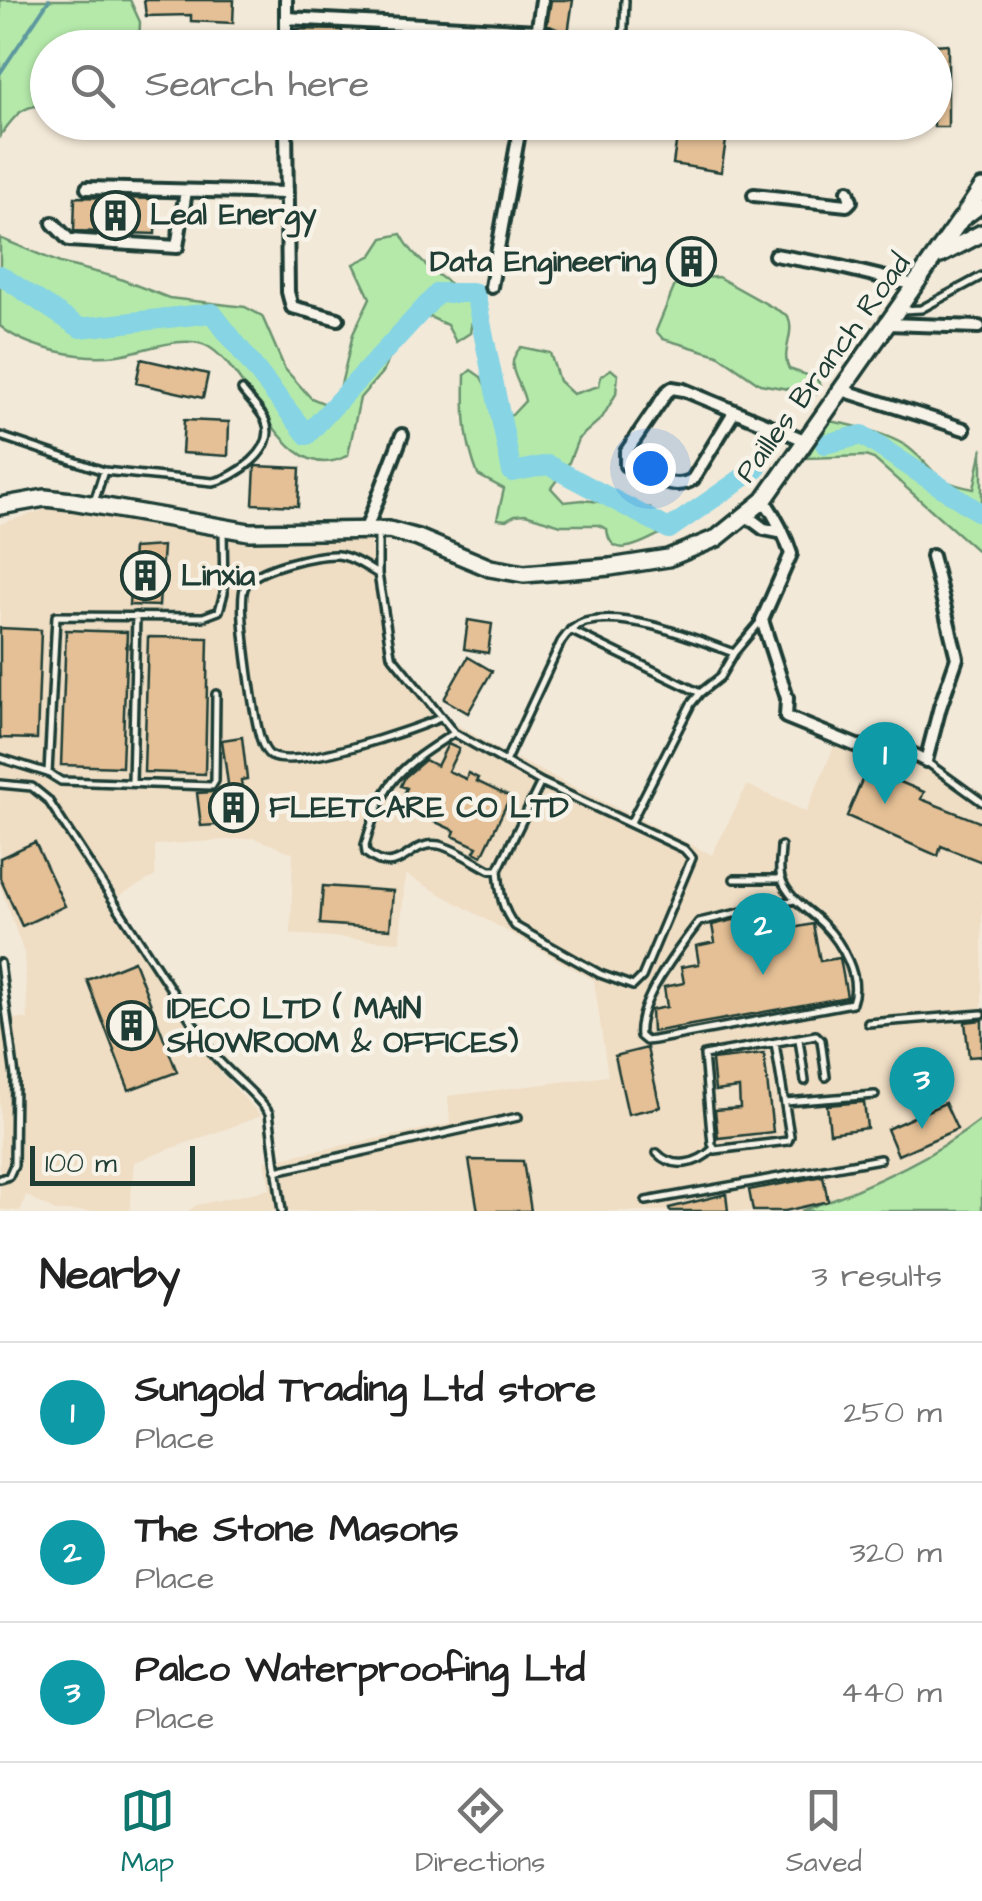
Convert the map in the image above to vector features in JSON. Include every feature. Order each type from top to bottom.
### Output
[{"type":"main road","points":[[961,220],[982,188]]},
{"type":"main road","points":[[980,203],[982,224]]},
{"type":"main road","name":"Pailles Branch Road","points":[[0,506],[45,498],[271,534],[372,529],[418,538],[490,568],[524,574],[668,558],[702,546],[748,517],[764,500],[961,220],[980,203]]},
{"type":"main road","name":"Pailles Branch Road","points":[[936,257],[982,233]]},
{"type":"street","points":[[286,0],[286,30]]},
{"type":"street","points":[[538,30],[542,0]]},
{"type":"street","points":[[286,18],[519,30]]},
{"type":"street","points":[[286,140],[288,292],[292,307],[338,318]]},
{"type":"street","points":[[491,287],[518,140]]},
{"type":"street","points":[[87,188],[287,193]]},
{"type":"street","points":[[53,222],[68,240],[177,247],[186,191]]},
{"type":"street","points":[[754,195],[847,205],[851,201],[848,191]]},
{"type":"street","points":[[775,255],[916,286]]},
{"type":"street","points":[[887,324],[979,327]]},
{"type":"street","points":[[734,412],[694,478],[684,485],[674,485],[626,465],[626,452],[672,388],[734,412],[806,441]]},
{"type":"street","points":[[842,390],[964,429]]},
{"type":"street","points":[[372,529],[402,435]]},
{"type":"street","points":[[764,500],[778,520],[790,559],[762,620],[787,698],[786,718],[857,746],[912,754],[926,761],[958,658],[932,556]]},
{"type":"street","points":[[748,517],[764,530],[780,532]]},
{"type":"lane","points":[[624,30],[626,0]]},
{"type":"lane","points":[[897,310],[921,309],[982,276]]},
{"type":"lane","points":[[0,436],[104,470],[213,482],[230,479],[260,452],[269,434],[266,420],[242,390]]},
{"type":"lane","points":[[93,504],[104,470]]},
{"type":"lane","points":[[48,773],[56,616],[202,617],[220,611],[224,593],[224,528]]},
{"type":"lane","points":[[372,529],[391,654],[440,718],[454,732],[540,782],[632,822],[684,849],[692,858],[638,984],[626,985],[600,974],[515,926],[507,916],[500,897],[498,870],[540,782]]},
{"type":"lane","points":[[378,574],[335,555],[278,566],[256,574],[245,585],[241,599],[245,642],[266,753],[288,758],[357,748],[440,718]]},
{"type":"lane","points":[[132,783],[136,616]]},
{"type":"lane","points":[[632,822],[700,693],[720,677],[734,652],[762,620]]},
{"type":"lane","points":[[505,762],[561,642],[570,630],[584,622],[646,623],[734,652]]},
{"type":"lane","points":[[570,630],[700,693]]},
{"type":"lane","points":[[0,758],[61,781],[214,784],[216,694]]},
{"type":"lane","points":[[454,732],[393,777],[369,830],[366,853],[386,864],[397,863],[424,846],[438,844],[490,870],[498,870]]},
{"type":"lane","points":[[926,761],[982,802]]},
{"type":"lane","points":[[0,784],[32,786],[48,800],[213,1054],[226,1071],[260,1100],[268,1113],[282,1211]]},
{"type":"lane","points":[[781,846],[782,879],[794,900],[824,925],[844,952],[852,974],[852,1003],[654,1040],[646,1041],[640,1036],[638,1024],[654,989],[699,922],[794,900]]},
{"type":"lane","points":[[734,879],[782,879]]},
{"type":"lane","points":[[0,964],[15,1076],[14,1166],[9,1176],[0,1179]]},
{"type":"lane","points":[[868,1023],[982,1014]]},
{"type":"lane","points":[[713,1149],[704,1054],[819,1036],[826,1077]]},
{"type":"lane","points":[[799,1038],[805,1081]]},
{"type":"lane","points":[[657,1152],[666,1161],[693,1162],[703,1160],[713,1149],[788,1141],[776,1043]]},
{"type":"lane","points":[[785,1102],[875,1095]]},
{"type":"lane","points":[[276,1171],[518,1117]]},
{"type":"lane","points":[[646,1201],[880,1160]]},
{"type":"shaded area","points":[[53,507],[232,540],[370,539],[382,641],[446,718],[501,751],[712,855],[747,785],[806,812],[836,742],[909,760],[982,792],[982,1119],[962,1135],[858,1190],[801,1211],[188,1211],[197,1205],[270,1189],[265,1161],[450,1124],[448,1096],[608,1076],[594,980],[405,874],[400,942],[291,934],[293,853],[254,838],[155,845],[155,876],[108,902],[220,1072],[261,1116],[134,1162],[130,1211],[55,1211],[26,1195],[20,1211],[0,1209],[0,1019],[28,1019],[24,953],[0,885],[0,524]]},
{"type":"green space","points":[[0,0],[130,0],[140,30],[30,30],[30,107],[14,118],[0,136]]},
{"type":"green space","points":[[401,234],[422,262],[469,296],[473,314],[470,333],[456,342],[447,325],[430,317],[412,321],[400,335],[384,370],[360,398],[348,455],[326,462],[306,457],[288,444],[225,361],[209,347],[176,342],[118,355],[89,356],[40,347],[0,326],[0,238],[60,263],[115,277],[169,298],[245,307],[262,316],[285,369],[311,398],[328,405],[340,389],[353,334],[370,298],[354,264],[372,255],[383,238]]},
{"type":"green space","points":[[718,277],[788,316],[789,369],[816,378],[821,386],[816,394],[760,384],[718,355],[663,339],[656,331],[675,285],[683,279]]},
{"type":"green space","points":[[521,347],[550,353],[559,381],[573,394],[599,386],[601,376],[611,369],[618,375],[616,394],[602,418],[578,439],[568,465],[551,488],[564,502],[583,500],[650,508],[658,535],[620,547],[609,539],[607,529],[598,525],[561,525],[525,514],[497,519],[504,489],[478,475],[473,462],[466,426],[465,375],[471,370],[481,377],[502,418],[512,415],[525,401],[513,367]]},
{"type":"green space","points":[[827,421],[892,439],[909,448],[941,478],[974,489],[982,448],[982,555],[874,459],[807,458]]},
{"type":"green space","points":[[982,1119],[982,1211],[801,1211],[895,1172],[941,1148]]},
{"type":"building","points":[[144,0],[234,0],[233,23],[191,21],[191,15],[146,16]]},
{"type":"building","points":[[551,0],[573,0],[569,30],[547,25]]},
{"type":"building","points":[[677,140],[726,140],[721,172],[673,164]]},
{"type":"building","name":"Leal Energy","points":[[75,197],[156,199],[155,234],[74,231]]},
{"type":"building","name":"Data Engineering","points":[[686,246],[707,258],[700,280],[675,267]]},
{"type":"building","points":[[141,359],[208,374],[203,398],[136,383]]},
{"type":"building","points":[[184,420],[229,422],[228,456],[182,453]]},
{"type":"building","points":[[255,466],[300,468],[298,506],[253,504]]},
{"type":"building","name":"Linxia","points":[[163,546],[159,606],[129,605],[133,548]]},
{"type":"building","points":[[468,620],[492,624],[488,653],[464,649]]},
{"type":"building","points":[[0,628],[41,630],[37,739],[0,738]]},
{"type":"building","points":[[66,630],[127,632],[122,767],[61,765]]},
{"type":"building","points":[[148,637],[208,638],[205,774],[144,772]]},
{"type":"building","points":[[468,657],[492,671],[468,713],[444,699]]},
{"type":"building","points":[[242,737],[247,779],[241,780],[246,823],[201,826],[197,793],[229,791],[222,740]]},
{"type":"building","points":[[448,744],[459,749],[448,771],[466,779],[468,773],[510,797],[482,856],[474,852],[477,847],[453,836],[455,831],[399,805],[407,788],[401,786],[405,777],[425,760],[437,766]]},
{"type":"building","points":[[867,768],[924,792],[921,799],[982,823],[982,862],[941,846],[938,856],[847,816]]},
{"type":"building","points":[[35,842],[65,906],[22,926],[0,878],[0,858]]},
{"type":"building","points":[[323,886],[393,891],[390,929],[320,924]]},
{"type":"building","points":[[789,907],[793,928],[813,924],[820,961],[840,958],[847,997],[652,1032],[651,1010],[667,1007],[664,987],[684,983],[681,967],[699,964],[696,946],[715,942],[712,925]]},
{"type":"building","name":"IDECO LTD ( MAIN SHOWROOM & OFFICES)","points":[[134,961],[177,1072],[129,1090],[87,980]]},
{"type":"building","points":[[982,1020],[982,1056],[969,1057],[965,1022]]},
{"type":"building","points":[[647,1048],[660,1107],[628,1114],[615,1056]]},
{"type":"building","points":[[764,1054],[773,1132],[718,1138],[715,1110],[740,1108],[739,1088],[715,1091],[712,1060]]},
{"type":"building","points":[[864,1102],[867,1128],[830,1133],[827,1105]]},
{"type":"building","points":[[945,1103],[957,1129],[898,1155],[887,1129]]},
{"type":"building","points":[[469,1160],[523,1161],[531,1211],[478,1211]]},
{"type":"building","points":[[823,1176],[828,1201],[785,1211],[753,1211],[749,1190]]},
{"type":"building","points":[[726,1194],[728,1211],[669,1208]]},
{"type":"waterway","points":[[0,73],[49,0]]},
{"type":"waterway","points":[[0,275],[80,328],[212,313],[307,435],[438,293],[475,293],[512,472],[548,465],[669,529],[757,468]]},
{"type":"waterway","points":[[825,444],[862,435],[982,514]]},
{"type":"place","name":"Leal Energy","points":[[115,215]]},
{"type":"place","name":"Data Engineering","points":[[691,262]]},
{"type":"place","name":"Linxia","points":[[146,576]]},
{"type":"place","name":"Sungold Trading Ltd store","points":[[885,804]]},
{"type":"place","name":"FLEETCARE CO LTD","points":[[234,808]]},
{"type":"place","name":"The Stone Masons","points":[[763,975]]},
{"type":"place","name":"IDECO LTD ( MAIN SHOWROOM & OFFICES)","points":[[132,1026]]},
{"type":"place","name":"Palco Waterproofing Ltd","points":[[922,1129]]}]
